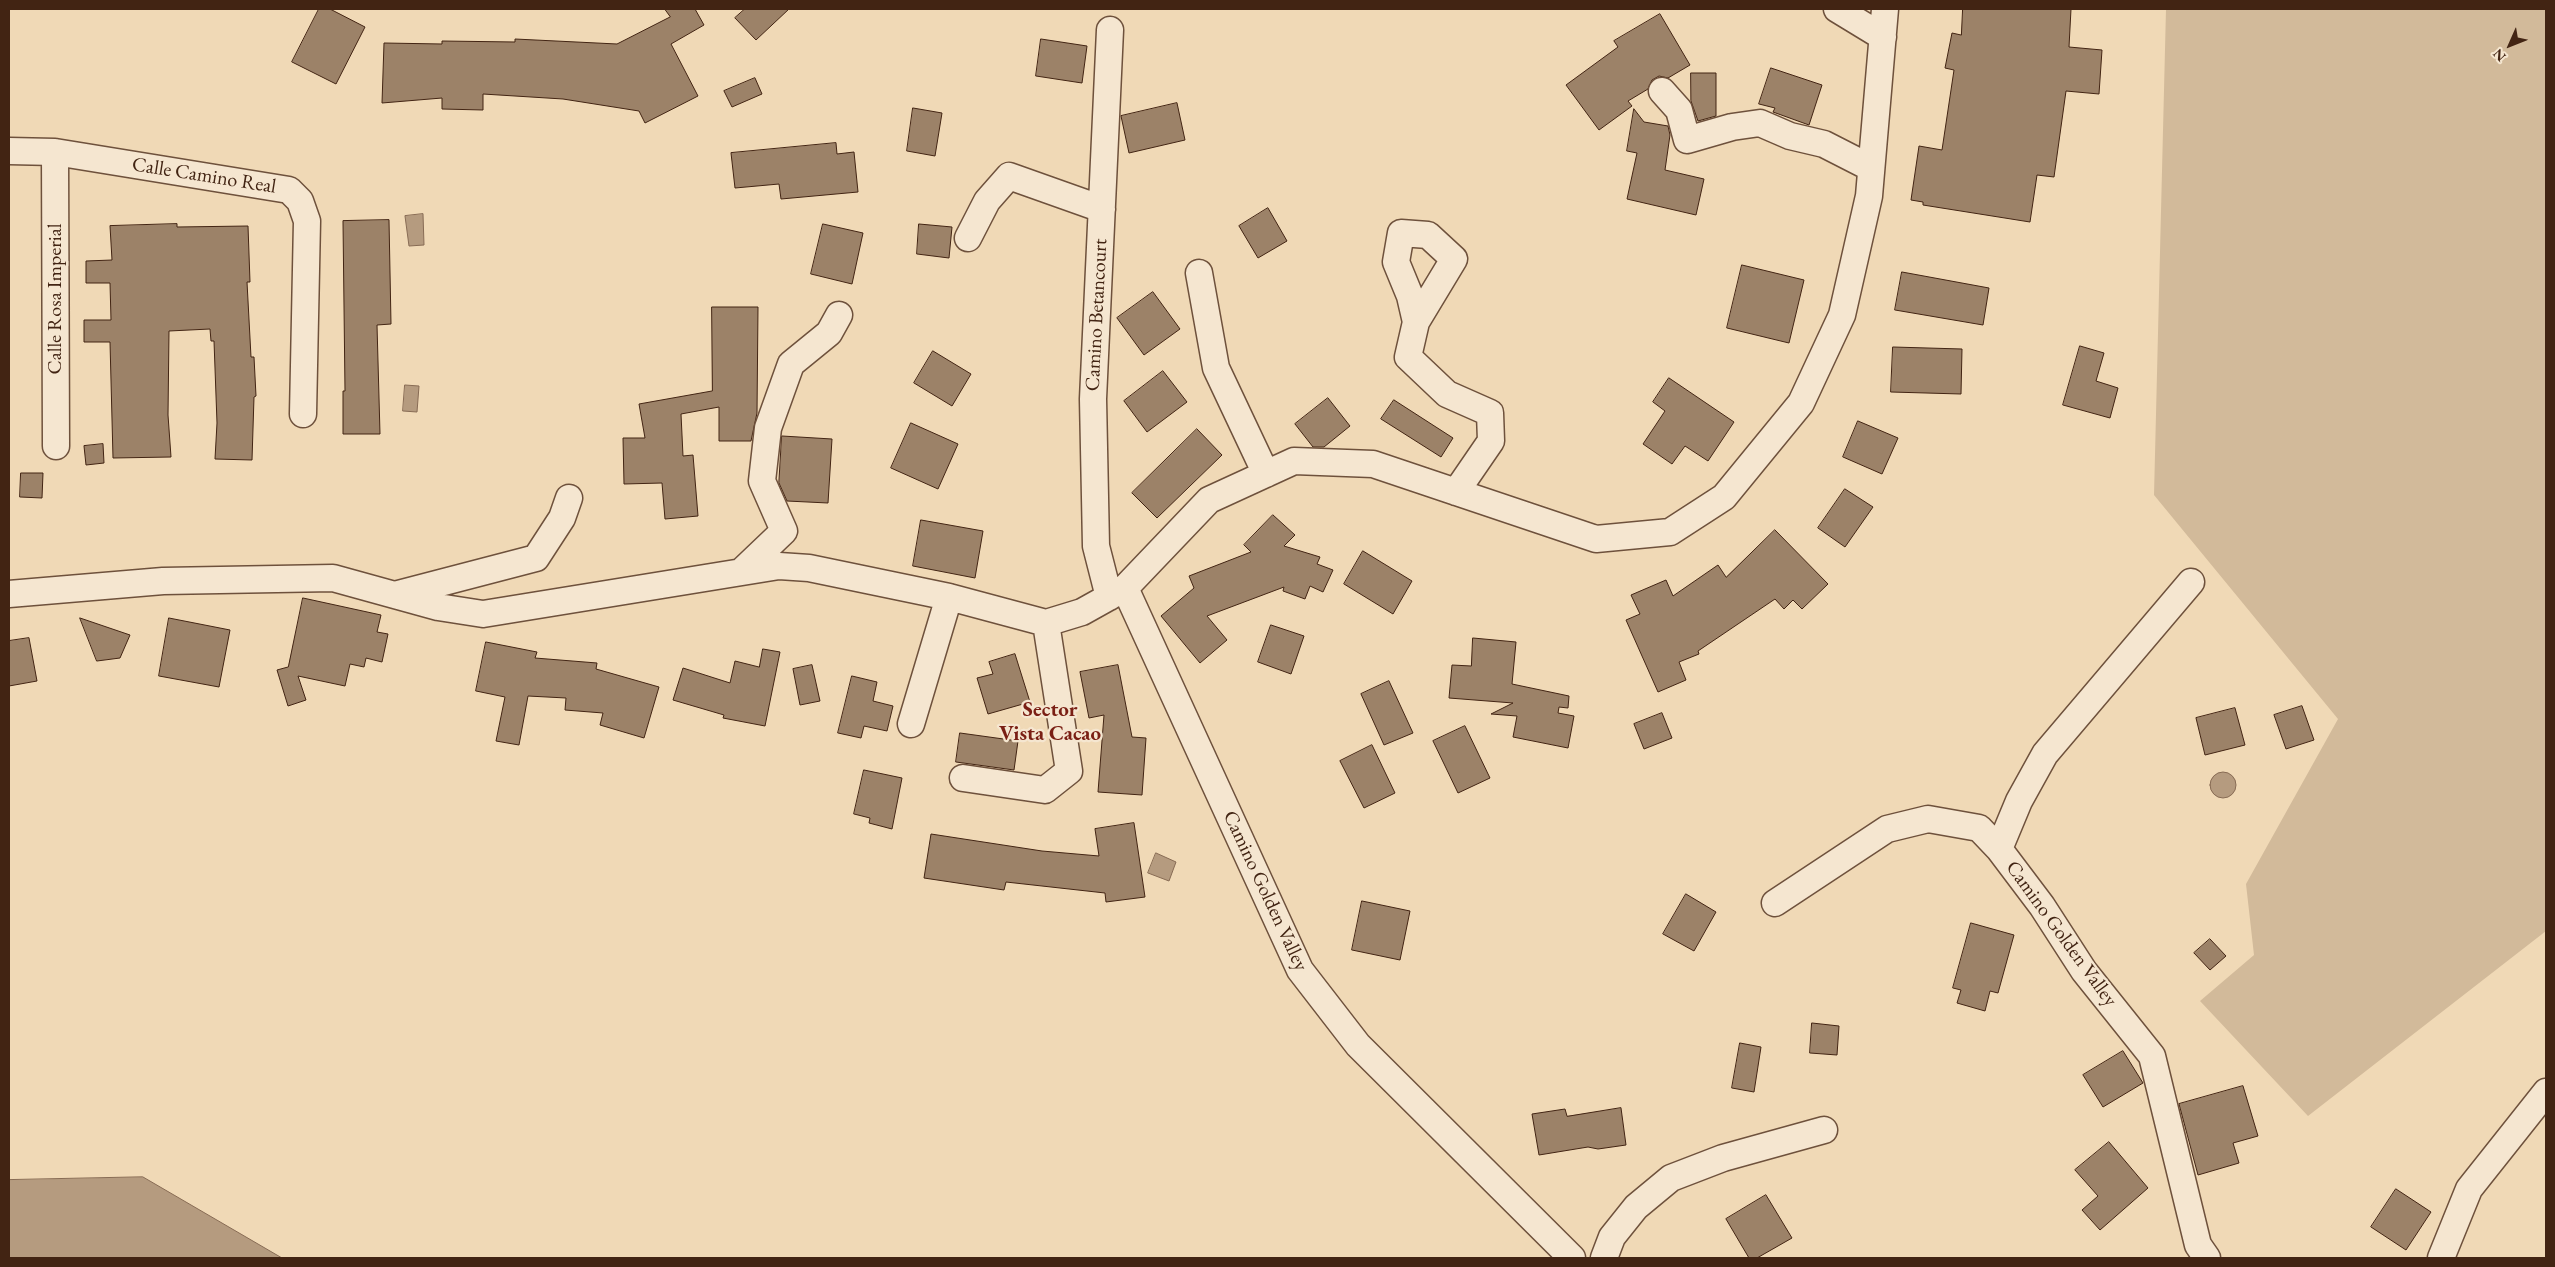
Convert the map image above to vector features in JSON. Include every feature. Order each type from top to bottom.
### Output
[{"type":"street","points":[[1837,9],[1883,37]]},
{"type":"street","points":[[9,594],[163,581],[333,578],[438,606],[483,614],[779,566],[809,568],[948,597],[1046,623],[1082,612],[1117,592],[1210,500],[1294,461],[1373,464],[1596,539],[1670,532],[1724,497],[1801,403],[1842,315],[1869,196],[1885,9]]},
{"type":"street","name":"Camino Betancourt","points":[[1110,30],[1092,398],[1096,546],[1117,592]]},
{"type":"street","points":[[1662,91],[1679,110],[1686,140],[1732,127],[1760,123],[1790,136],[1824,144],[1871,168]]},
{"type":"street","name":"Calle Camino Real","points":[[9,152],[55,152],[289,190],[300,201],[307,221],[303,414]]},
{"type":"street","name":"Calle Rosa Imperial","points":[[55,152],[56,446]]},
{"type":"street","points":[[968,238],[987,201],[1009,176],[1102,209]]},
{"type":"street","points":[[1198,273],[1216,368],[1266,474]]},
{"type":"street","points":[[741,572],[784,531],[762,481],[768,428],[791,364],[829,333],[839,315]]},
{"type":"street","points":[[1416,322],[1408,356],[1447,394],[1490,413],[1491,441],[1456,492]]},
{"type":"street","points":[[395,595],[536,558],[562,518],[569,498]]},
{"type":"street","points":[[1999,849],[2019,801],[2045,754],[2191,582]]},
{"type":"street","name":"Camino Golden Valley","points":[[1117,592],[1300,970],[1358,1045],[1572,1258]]},
{"type":"street","points":[[911,724],[948,597]]},
{"type":"street","points":[[963,778],[1045,790],[1069,771],[1046,623]]},
{"type":"street","name":"Camino Golden Valley","points":[[1775,903],[1887,829],[1928,819],[1980,828],[1999,849],[2042,906],[2084,971],[2152,1056],[2198,1245],[2208,1258]]},
{"type":"street","points":[[2441,1258],[2469,1189],[2546,1092]]},
{"type":"street","points":[[1604,1258],[1612,1237],[1636,1207],[1671,1178],[1723,1158],[1824,1130]]},
{"type":"shaded area","points":[[2166,9],[2546,9],[2546,931],[2308,1116],[2200,1001],[2254,955],[2246,884],[2338,719],[2154,495]]},
{"type":"shaded area","points":[[423,214],[424,245],[409,246],[405,216]]},
{"type":"shaded area","points":[[405,385],[419,386],[417,412],[403,411]]},
{"type":"shaded area","points":[[2223,772],[2233,775],[2236,785],[2233,795],[2223,798],[2213,795],[2210,785],[2213,775]]},
{"type":"shaded area","points":[[1156,853],[1176,862],[1169,881],[1148,873]]},
{"type":"shaded area","points":[[143,1177],[282,1258],[9,1258],[9,1180]]},
{"type":"building","points":[[319,9],[330,9],[365,27],[336,84],[292,62]]},
{"type":"building","points":[[665,9],[695,9],[704,25],[671,44],[698,96],[645,123],[639,111],[563,99],[483,94],[483,110],[442,109],[442,98],[382,103],[384,43],[442,44],[442,41],[515,42],[515,39],[617,44],[670,17]]},
{"type":"building","points":[[745,9],[789,9],[756,40],[735,18]]},
{"type":"building","points":[[1963,9],[2071,9],[2069,47],[2102,50],[2099,94],[2066,91],[2054,177],[2037,175],[2030,222],[1923,205],[1923,202],[1911,200],[1919,146],[1942,150],[1954,70],[1945,68],[1952,33],[1961,35]]},
{"type":"building","points":[[1660,14],[1690,65],[1668,78],[1659,76],[1652,80],[1648,89],[1628,101],[1632,106],[1599,130],[1566,85],[1618,47],[1614,41]]},
{"type":"building","points":[[1041,39],[1087,46],[1082,83],[1036,76]]},
{"type":"building","points":[[1771,68],[1822,85],[1809,125],[1773,112],[1775,108],[1759,104]]},
{"type":"building","points":[[1691,73],[1716,73],[1716,116],[1698,121],[1691,101]]},
{"type":"building","points":[[755,78],[762,94],[732,107],[724,91]]},
{"type":"building","points":[[1177,103],[1185,140],[1129,153],[1121,116]]},
{"type":"building","points":[[913,108],[942,113],[935,156],[907,151]]},
{"type":"building","points":[[1634,109],[1644,122],[1668,126],[1670,135],[1665,170],[1704,179],[1696,215],[1627,199],[1637,153],[1627,151]]},
{"type":"building","points":[[836,143],[837,154],[854,152],[858,192],[781,199],[779,184],[735,188],[731,153]]},
{"type":"building","points":[[1268,208],[1287,241],[1258,258],[1239,226]]},
{"type":"building","points":[[389,220],[391,324],[377,325],[380,434],[343,434],[343,391],[345,391],[343,221]]},
{"type":"building","points":[[177,224],[177,227],[248,226],[250,282],[247,282],[251,357],[254,357],[256,396],[254,397],[252,460],[215,459],[217,423],[214,341],[211,341],[210,329],[169,331],[168,415],[171,457],[113,458],[110,342],[84,342],[84,320],[111,320],[110,283],[86,283],[86,261],[112,260],[110,226]]},
{"type":"building","points":[[823,224],[863,233],[852,284],[811,274]]},
{"type":"building","points":[[919,224],[952,227],[949,258],[917,254]]},
{"type":"building","points":[[1742,265],[1804,280],[1789,343],[1727,328]]},
{"type":"building","points":[[1902,272],[1989,288],[1983,325],[1895,310]]},
{"type":"building","points":[[1153,292],[1180,329],[1144,355],[1117,318]]},
{"type":"building","points":[[712,307],[758,307],[757,413],[751,441],[719,441],[719,407],[681,414],[683,456],[693,455],[698,516],[665,519],[662,483],[624,484],[623,438],[645,438],[639,404],[712,391]]},
{"type":"building","points":[[2080,346],[2104,353],[2096,381],[2118,388],[2110,418],[2063,405]]},
{"type":"building","points":[[1893,347],[1962,349],[1961,394],[1891,392]]},
{"type":"building","points":[[933,351],[971,374],[952,406],[914,383]]},
{"type":"building","points":[[1163,371],[1187,402],[1147,432],[1124,401]]},
{"type":"building","points":[[1669,378],[1734,422],[1708,461],[1685,446],[1672,464],[1643,444],[1665,411],[1653,402]]},
{"type":"building","points":[[1328,398],[1350,426],[1324,447],[1313,447],[1295,424]]},
{"type":"building","points":[[1394,400],[1453,438],[1441,457],[1381,419]]},
{"type":"building","points":[[1858,421],[1898,438],[1882,474],[1843,457]]},
{"type":"building","points":[[911,423],[958,444],[938,489],[891,468]]},
{"type":"building","points":[[1197,429],[1222,455],[1157,518],[1132,493]]},
{"type":"building","points":[[782,436],[832,439],[828,503],[787,501],[779,483]]},
{"type":"building","points":[[103,444],[104,463],[86,465],[84,446]]},
{"type":"building","points":[[21,473],[43,473],[42,498],[20,497]]},
{"type":"building","points":[[1845,489],[1873,507],[1845,547],[1818,528]]},
{"type":"building","points":[[1273,515],[1295,535],[1284,546],[1320,557],[1317,564],[1333,570],[1323,592],[1310,586],[1305,599],[1283,591],[1284,587],[1207,616],[1227,640],[1200,663],[1161,616],[1194,588],[1189,576],[1251,552],[1244,545]]},
{"type":"building","points":[[921,520],[983,531],[975,578],[913,566]]},
{"type":"building","points":[[1775,530],[1828,584],[1802,609],[1793,600],[1784,609],[1775,599],[1698,651],[1699,654],[1679,662],[1686,680],[1658,692],[1626,620],[1640,614],[1631,595],[1666,580],[1673,596],[1718,565],[1726,577]]},
{"type":"building","points":[[1363,551],[1412,581],[1393,614],[1344,584]]},
{"type":"building","points":[[303,598],[381,615],[377,632],[388,634],[382,662],[366,658],[364,667],[350,664],[345,686],[298,676],[306,700],[288,706],[277,670],[288,667]]},
{"type":"building","points":[[80,618],[130,635],[120,658],[97,661]]},
{"type":"building","points":[[169,618],[230,630],[219,687],[159,676]]},
{"type":"building","points":[[1271,625],[1304,636],[1291,674],[1258,662]]},
{"type":"building","points":[[29,638],[37,681],[9,686],[9,641]]},
{"type":"building","points":[[1473,638],[1516,642],[1512,684],[1569,696],[1568,708],[1559,707],[1558,713],[1574,716],[1568,748],[1513,737],[1517,716],[1491,714],[1513,703],[1449,698],[1452,665],[1471,666]]},
{"type":"building","points":[[486,642],[537,652],[535,658],[597,663],[596,669],[659,687],[644,738],[600,725],[603,713],[565,710],[566,698],[528,696],[519,745],[496,741],[505,697],[476,691]]},
{"type":"building","points":[[763,649],[780,652],[765,726],[723,718],[724,715],[673,700],[683,668],[730,683],[735,661],[759,667]]},
{"type":"building","points":[[1015,654],[1030,702],[988,714],[977,678],[993,674],[989,662]]},
{"type":"building","points":[[812,665],[820,701],[800,705],[793,669]]},
{"type":"building","points":[[1118,665],[1132,737],[1146,738],[1142,795],[1098,792],[1104,715],[1089,718],[1080,672]]},
{"type":"building","points":[[852,676],[877,682],[873,701],[893,706],[887,731],[864,726],[861,738],[838,733]]},
{"type":"building","points":[[1389,681],[1413,733],[1384,745],[1361,694]]},
{"type":"building","points":[[2302,706],[2314,740],[2286,749],[2274,715]]},
{"type":"building","points":[[2235,708],[2245,745],[2205,755],[2196,718]]},
{"type":"building","points":[[1662,713],[1672,738],[1644,749],[1634,724]]},
{"type":"building","points":[[1465,726],[1490,778],[1458,793],[1433,741]]},
{"type":"building","points":[[960,733],[1018,741],[1014,770],[956,762]]},
{"type":"building","points":[[1372,745],[1395,793],[1364,808],[1340,761]]},
{"type":"building","points":[[864,770],[902,778],[892,829],[869,823],[870,818],[854,814]]},
{"type":"building","points":[[1134,823],[1145,897],[1106,902],[1105,893],[1006,882],[1004,890],[924,878],[931,834],[1042,851],[1099,856],[1095,829]]},
{"type":"building","points":[[1686,894],[1716,912],[1694,951],[1663,934]]},
{"type":"building","points":[[1362,901],[1410,911],[1400,960],[1352,950]]},
{"type":"building","points":[[1971,923],[2014,935],[1998,993],[1990,991],[1985,1011],[1957,1003],[1961,990],[1953,988]]},
{"type":"building","points":[[2210,939],[2226,956],[2210,970],[2194,953]]},
{"type":"building","points":[[1812,1023],[1839,1026],[1837,1055],[1810,1053]]},
{"type":"building","points":[[1740,1043],[1761,1047],[1754,1092],[1732,1088]]},
{"type":"building","points":[[2123,1051],[2143,1083],[2103,1107],[2083,1075]]},
{"type":"building","points":[[2243,1086],[2258,1136],[2233,1143],[2239,1163],[2198,1175],[2179,1104]]},
{"type":"building","points":[[1621,1108],[1626,1145],[1598,1149],[1588,1147],[1539,1155],[1532,1114],[1565,1109],[1567,1116]]},
{"type":"building","points":[[2109,1142],[2148,1188],[2100,1230],[2082,1210],[2098,1196],[2075,1170]]},
{"type":"building","points":[[2396,1189],[2431,1212],[2406,1250],[2371,1227]]},
{"type":"building","points":[[1766,1195],[1792,1238],[1757,1258],[1749,1258],[1726,1219]]},
{"type":"district","name":"Sector Vista Cacao","points":[[1050,722]]}]
